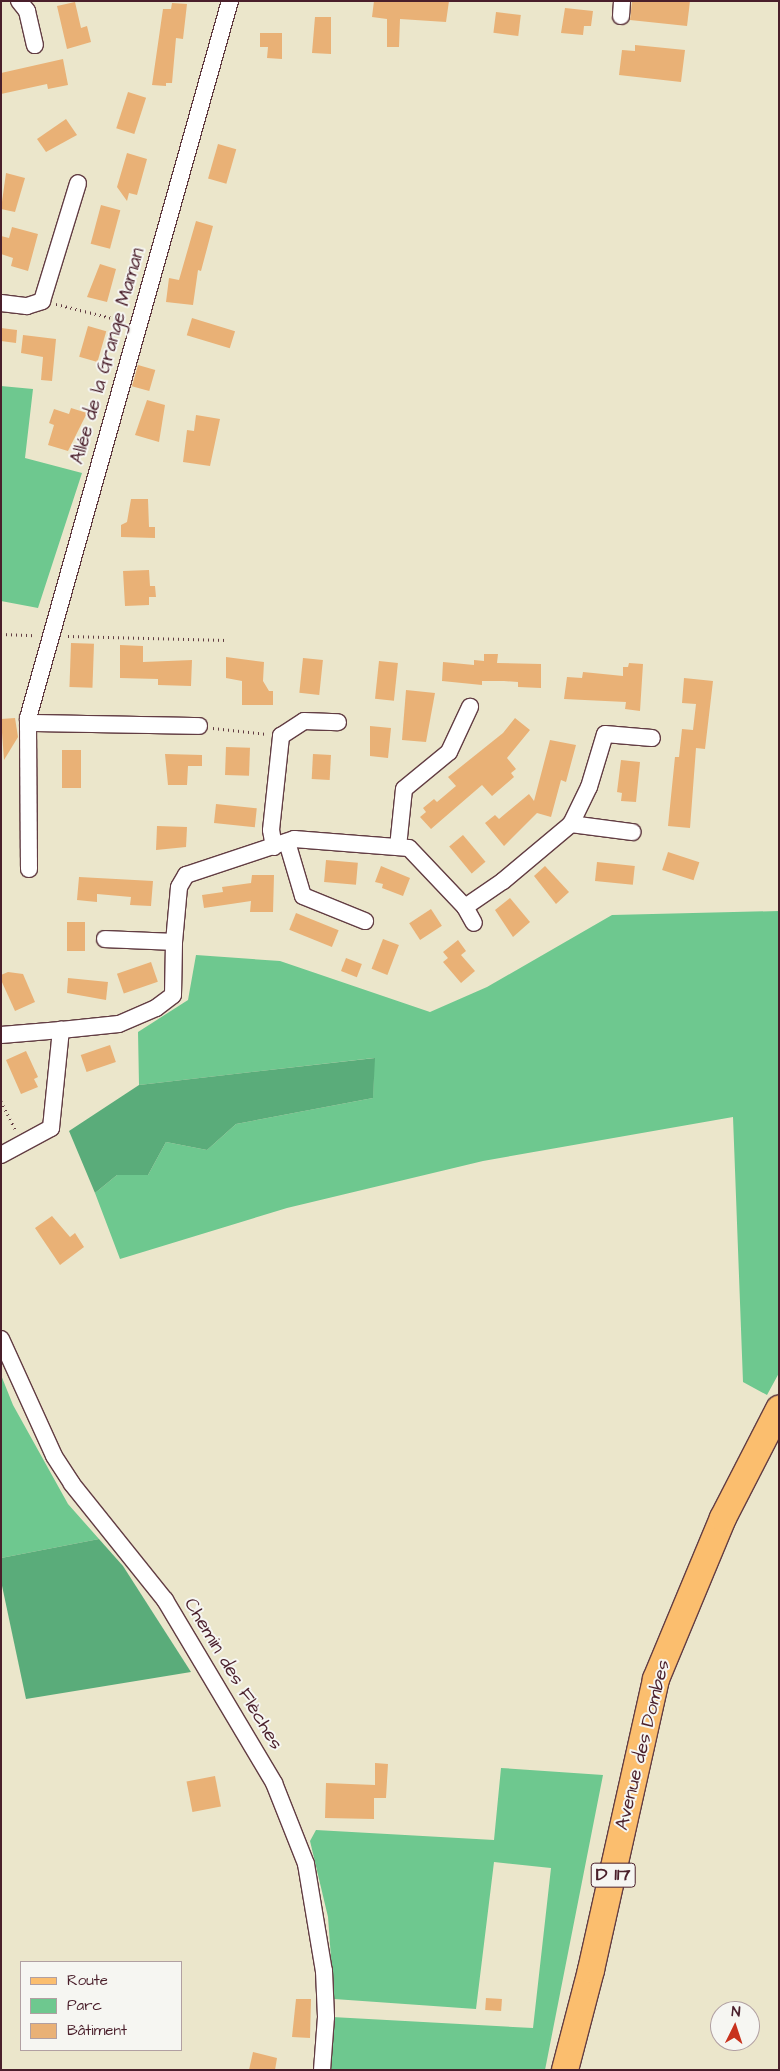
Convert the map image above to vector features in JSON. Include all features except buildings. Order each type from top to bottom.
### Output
[{"type":"main road","name":"Avenue des Dombes","points":[[565,2070],[591,1970],[656,1680],[723,1518],[779,1409]]},
{"type":"street","points":[[19,1],[27,11],[35,45]]},
{"type":"street","name":"Allée de la Grange Maman","points":[[29,869],[28,723],[50,635],[230,1]]},
{"type":"street","points":[[1,303],[27,306],[42,301],[78,183]]},
{"type":"street","points":[[398,847],[404,789],[449,752],[470,707]]},
{"type":"street","points":[[338,722],[304,721],[281,736],[271,830],[280,844],[304,896],[365,921]]},
{"type":"street","points":[[28,723],[199,726]]},
{"type":"street","points":[[465,907],[503,881],[571,824],[589,787],[605,734],[652,738]]},
{"type":"street","points":[[571,824],[632,832]]},
{"type":"street","points":[[1,1035],[119,1024],[156,1008],[173,996],[174,942],[179,887],[186,875],[294,839],[409,848],[465,907],[474,923]]},
{"type":"street","points":[[105,939],[174,942]]},
{"type":"street","points":[[1,1155],[51,1128],[61,1030]]},
{"type":"street","name":"Chemin des Flèches","points":[[1,1339],[54,1456],[72,1484],[165,1600],[274,1783],[306,1864],[324,1971],[326,2009],[322,2070]]},
{"type":"path","points":[[42,301],[137,325]]},
{"type":"path","points":[[1,634],[228,640]]},
{"type":"path","points":[[199,726],[281,736]]},
{"type":"path","points":[[1,1101],[22,1144]]},
{"type":"green space","points":[[1,386],[33,389],[25,458],[82,473],[38,608],[1,601]]},
{"type":"green space","points":[[779,911],[779,1373],[767,1395],[743,1382],[733,1117],[483,1161],[287,1208],[120,1259],[95,1193],[117,1175],[148,1175],[166,1142],[207,1150],[236,1124],[373,1098],[374,1058],[139,1085],[138,1032],[188,1000],[196,955],[280,961],[430,1012],[487,987],[612,915]]},
{"type":"green space","points":[[375,1058],[373,1098],[236,1124],[207,1150],[166,1142],[148,1175],[117,1175],[95,1193],[69,1131],[139,1085]]},
{"type":"green space","points":[[1,1375],[13,1405],[68,1504],[99,1539],[1,1558]]},
{"type":"green space","points":[[99,1539],[123,1566],[191,1672],[26,1699],[1,1581],[1,1558]]},
{"type":"green space","points":[[501,1768],[603,1775],[545,2070],[329,2070],[332,2017],[533,2028],[551,1868],[494,1862],[476,2009],[334,1999],[328,1917],[310,1841],[316,1830],[494,1840]]}]
